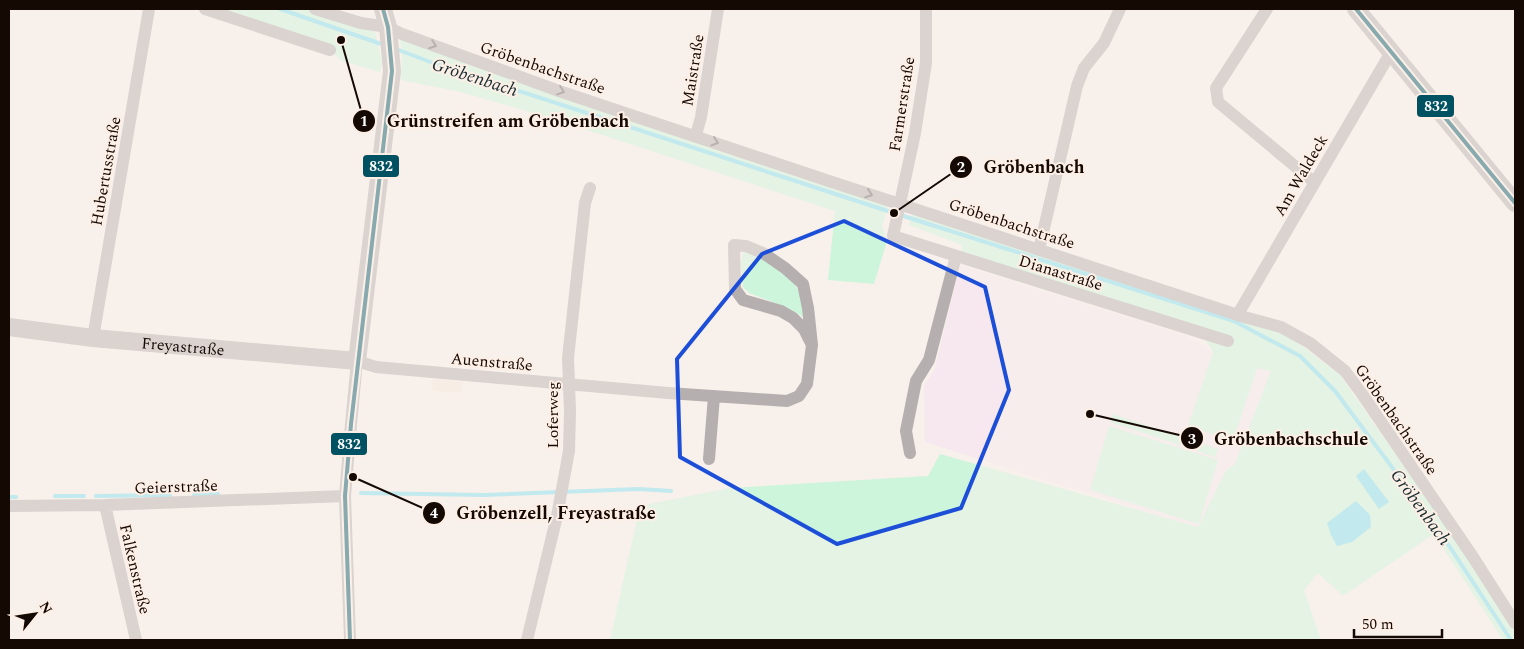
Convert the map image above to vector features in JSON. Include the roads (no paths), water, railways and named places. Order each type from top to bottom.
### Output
[{"type":"street","name":"Hubertusstraße","points":[[92,338],[149,9]]},
{"type":"street","points":[[205,9],[330,50]]},
{"type":"street","name":"Gröbenbachstraße","points":[[315,9],[361,24],[389,41],[402,34],[559,90],[829,181],[898,216],[1040,250],[1281,327],[1310,343],[1345,371],[1473,557],[1515,623]]},
{"type":"street","points":[[350,640],[345,496],[350,424],[392,71],[383,9]]},
{"type":"street","name":"Maistraße","points":[[696,135],[701,117],[718,9]]},
{"type":"street","name":"Farmerstraße","points":[[898,216],[915,134],[926,63],[926,9]]},
{"type":"street","points":[[1040,250],[1077,86],[1084,68],[1104,43],[1120,9]]},
{"type":"street","points":[[1267,9],[1216,88],[1218,102],[1314,182]]},
{"type":"street","points":[[1356,9],[1515,203]]},
{"type":"street","name":"Am Waldeck","points":[[1238,314],[1391,52]]},
{"type":"street","name":"Loferweg","points":[[527,640],[557,516],[569,451],[569,339],[584,203],[590,188]]},
{"type":"street","name":"Dianastraße","points":[[898,216],[893,236],[1228,341]]},
{"type":"street","name":"Auenstraße","points":[[357,361],[376,367],[787,401],[799,396],[807,384],[812,345],[803,284],[785,268],[763,253],[746,246],[734,245],[735,289],[743,300],[782,311],[793,318],[804,329],[812,345]]},
{"type":"street","points":[[910,453],[906,432],[916,381],[929,360],[956,256]]},
{"type":"street","name":"Freyastraße","points":[[9,327],[92,338],[357,361]]},
{"type":"street","points":[[709,459],[714,396]]},
{"type":"street","name":"Geierstraße","points":[[9,506],[105,505],[345,496]]},
{"type":"street","name":"Falkenstraße","points":[[105,505],[136,640]]},
{"type":"water","points":[[1364,469],[1389,502],[1379,509],[1356,476]]},
{"type":"water","points":[[1356,501],[1370,515],[1371,527],[1352,542],[1337,546],[1327,523]]},
{"type":"waterway","name":"Gröbenbach","points":[[280,9],[384,45]]},
{"type":"waterway","name":"Gröbenbach","points":[[396,49],[433,63],[894,213],[1234,321],[1300,356],[1335,391],[1436,526],[1511,640]]},
{"type":"waterway","points":[[361,493],[485,495],[639,489],[671,491]]},
{"type":"waterway","points":[[194,495],[218,494]]},
{"type":"waterway","points":[[96,496],[170,495]]},
{"type":"waterway","points":[[55,496],[84,496]]},
{"type":"waterway","points":[[9,497],[16,497]]},
{"type":"place","name":"Grünstreifen am Gröbenbach","points":[[341,40]]},
{"type":"place","name":"Gröbenbach","points":[[894,213]]},
{"type":"place","name":"Gröbenbachschule","points":[[1090,414]]},
{"type":"place","name":"Gröbenzell, Freyastraße","points":[[353,477]]}]
